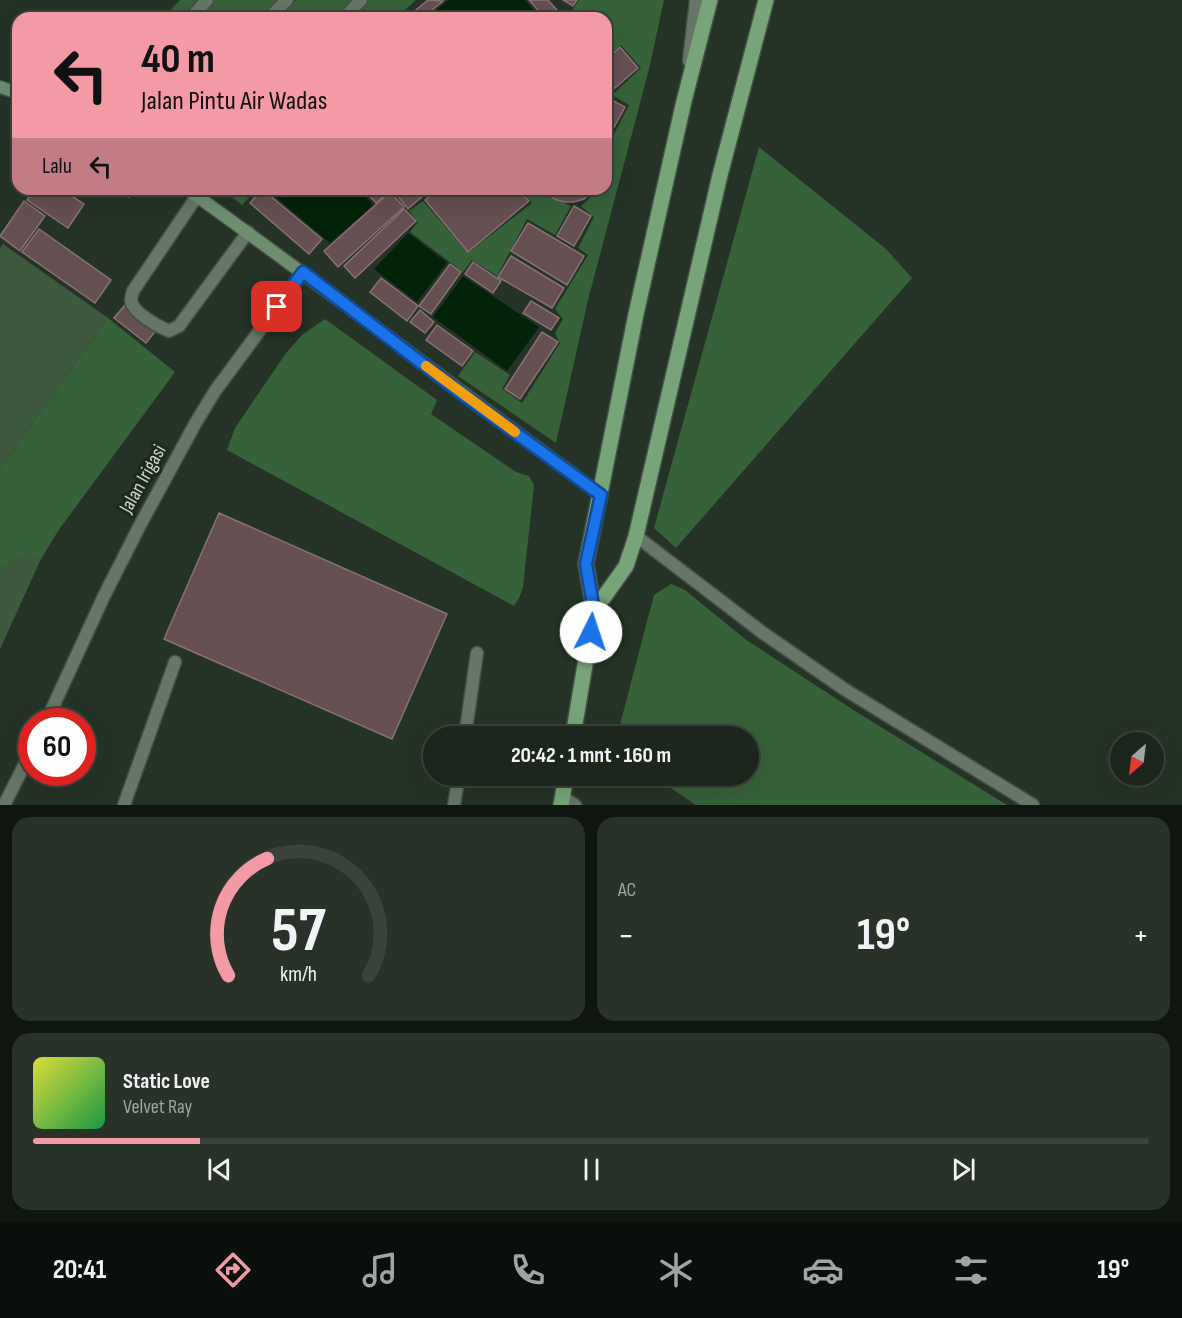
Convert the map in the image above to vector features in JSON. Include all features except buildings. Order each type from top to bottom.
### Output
[{"type":"main road","points":[[575,726],[594,611],[586,564],[636,314],[684,101],[710,0]]},
{"type":"main road","points":[[594,611],[627,566],[636,536],[720,175],[766,0]]},
{"type":"main road","points":[[197,195],[601,495]]},
{"type":"main road","points":[[566,786],[566,802]]},
{"type":"street","points":[[196,12],[207,0]]},
{"type":"street","points":[[275,12],[287,0]]},
{"type":"street","points":[[350,12],[361,0]]},
{"type":"street","points":[[684,101],[696,0]]},
{"type":"street","points":[[189,195],[133,291],[131,301],[147,319],[169,332],[179,326],[248,232]]},
{"type":"street","name":"Jalan Irigasi","points":[[52,708],[104,596],[195,424],[215,391],[303,272]]},
{"type":"street","points":[[636,536],[763,633],[844,689],[1033,805]]},
{"type":"street","points":[[466,726],[477,653]]},
{"type":"street","points":[[124,805],[175,662]]},
{"type":"street","points":[[4,805],[18,778]]},
{"type":"street","points":[[454,805],[457,786]]},
{"type":"shaded area","points":[[180,0],[198,0],[186,12],[169,12]]},
{"type":"shaded area","points":[[212,0],[281,0],[268,12],[201,12]]},
{"type":"shaded area","points":[[296,0],[353,0],[342,12],[283,12]]},
{"type":"shaded area","points":[[366,0],[416,0],[403,12],[355,12]]},
{"type":"shaded area","points":[[448,0],[525,0],[535,12],[434,12]]},
{"type":"shaded area","points":[[579,0],[664,0],[649,69],[588,300],[556,443],[458,376],[475,352],[510,375],[502,389],[522,403],[560,343],[555,333],[563,319],[555,309],[588,255],[578,248],[594,217],[581,206],[593,195],[612,195],[612,138],[629,105],[612,95],[641,68],[621,45],[612,53],[612,12],[571,12]]},
{"type":"shaded area","points":[[759,147],[886,249],[912,278],[676,548],[654,528]]},
{"type":"shaded area","points":[[230,195],[251,195],[242,205]]},
{"type":"shaded area","points":[[273,195],[364,195],[373,205],[330,243]]},
{"type":"shaded area","points":[[526,195],[545,195],[571,206],[555,235],[527,219],[497,276],[472,260],[463,272],[410,232],[418,222],[409,211],[423,201],[468,253],[532,203]]},
{"type":"shaded area","points":[[408,233],[447,263],[417,302],[374,269]]},
{"type":"shaded area","points":[[3,244],[108,318],[0,469],[0,248]]},
{"type":"shaded area","points":[[463,276],[539,327],[507,371],[433,317]]},
{"type":"shaded area","points":[[108,318],[175,372],[58,531],[41,559],[28,554],[16,559],[0,571],[0,469]]},
{"type":"shaded area","points":[[325,319],[437,400],[431,414],[516,472],[529,476],[534,485],[523,587],[514,606],[227,450],[235,428],[286,353],[302,335]]},
{"type":"shaded area","points":[[28,553],[41,559],[0,649],[0,571]]},
{"type":"shaded area","points":[[671,584],[685,590],[745,639],[855,711],[1007,805],[696,805],[668,786],[759,786],[759,726],[620,726],[654,595]]},
{"type":"slow traffic","points":[[426,366],[515,432]]},
{"type":"route","points":[[277,307],[303,272],[462,394],[601,495],[586,564],[594,611],[591,632]]}]
